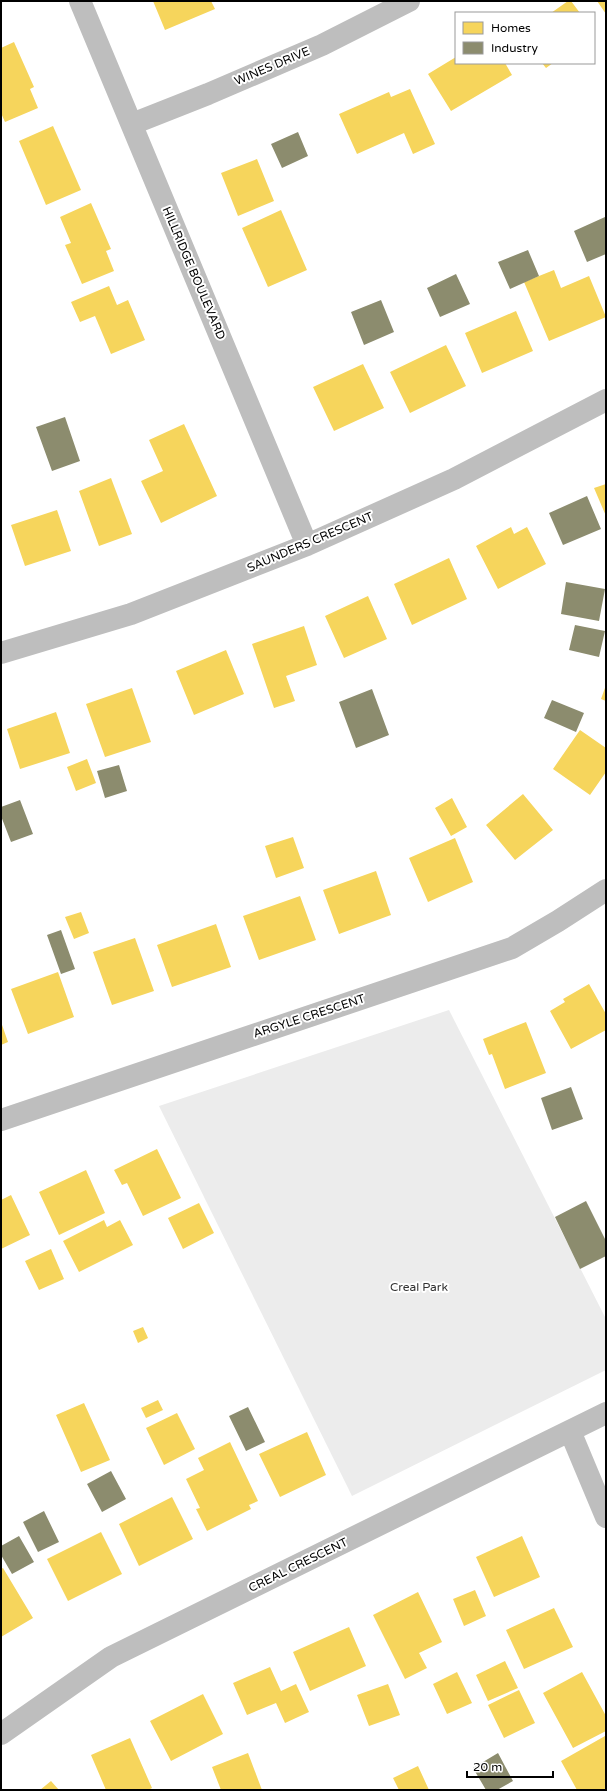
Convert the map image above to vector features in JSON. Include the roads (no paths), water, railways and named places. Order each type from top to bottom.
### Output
[{"type":"street","name":"HILLRIDGE BOULEVARD","points":[[80,1],[307,546]]},
{"type":"street","name":"WINES DRIVE","points":[[132,124],[208,94],[322,45],[409,1]]},
{"type":"street","name":"SAUNDERS CRESCENT","points":[[1,653],[131,614],[307,546],[454,480],[606,400]]},
{"type":"street","name":"ARGYLE CRESCENT","points":[[1,1120],[512,948],[606,890]]},
{"type":"street","name":"CREAL CRESCENT","points":[[1,1734],[111,1657],[606,1414]]},
{"type":"street","points":[[570,1431],[606,1516]]},
{"type":"park label","name":"Creal Park","points":[[419,1287]]}]
